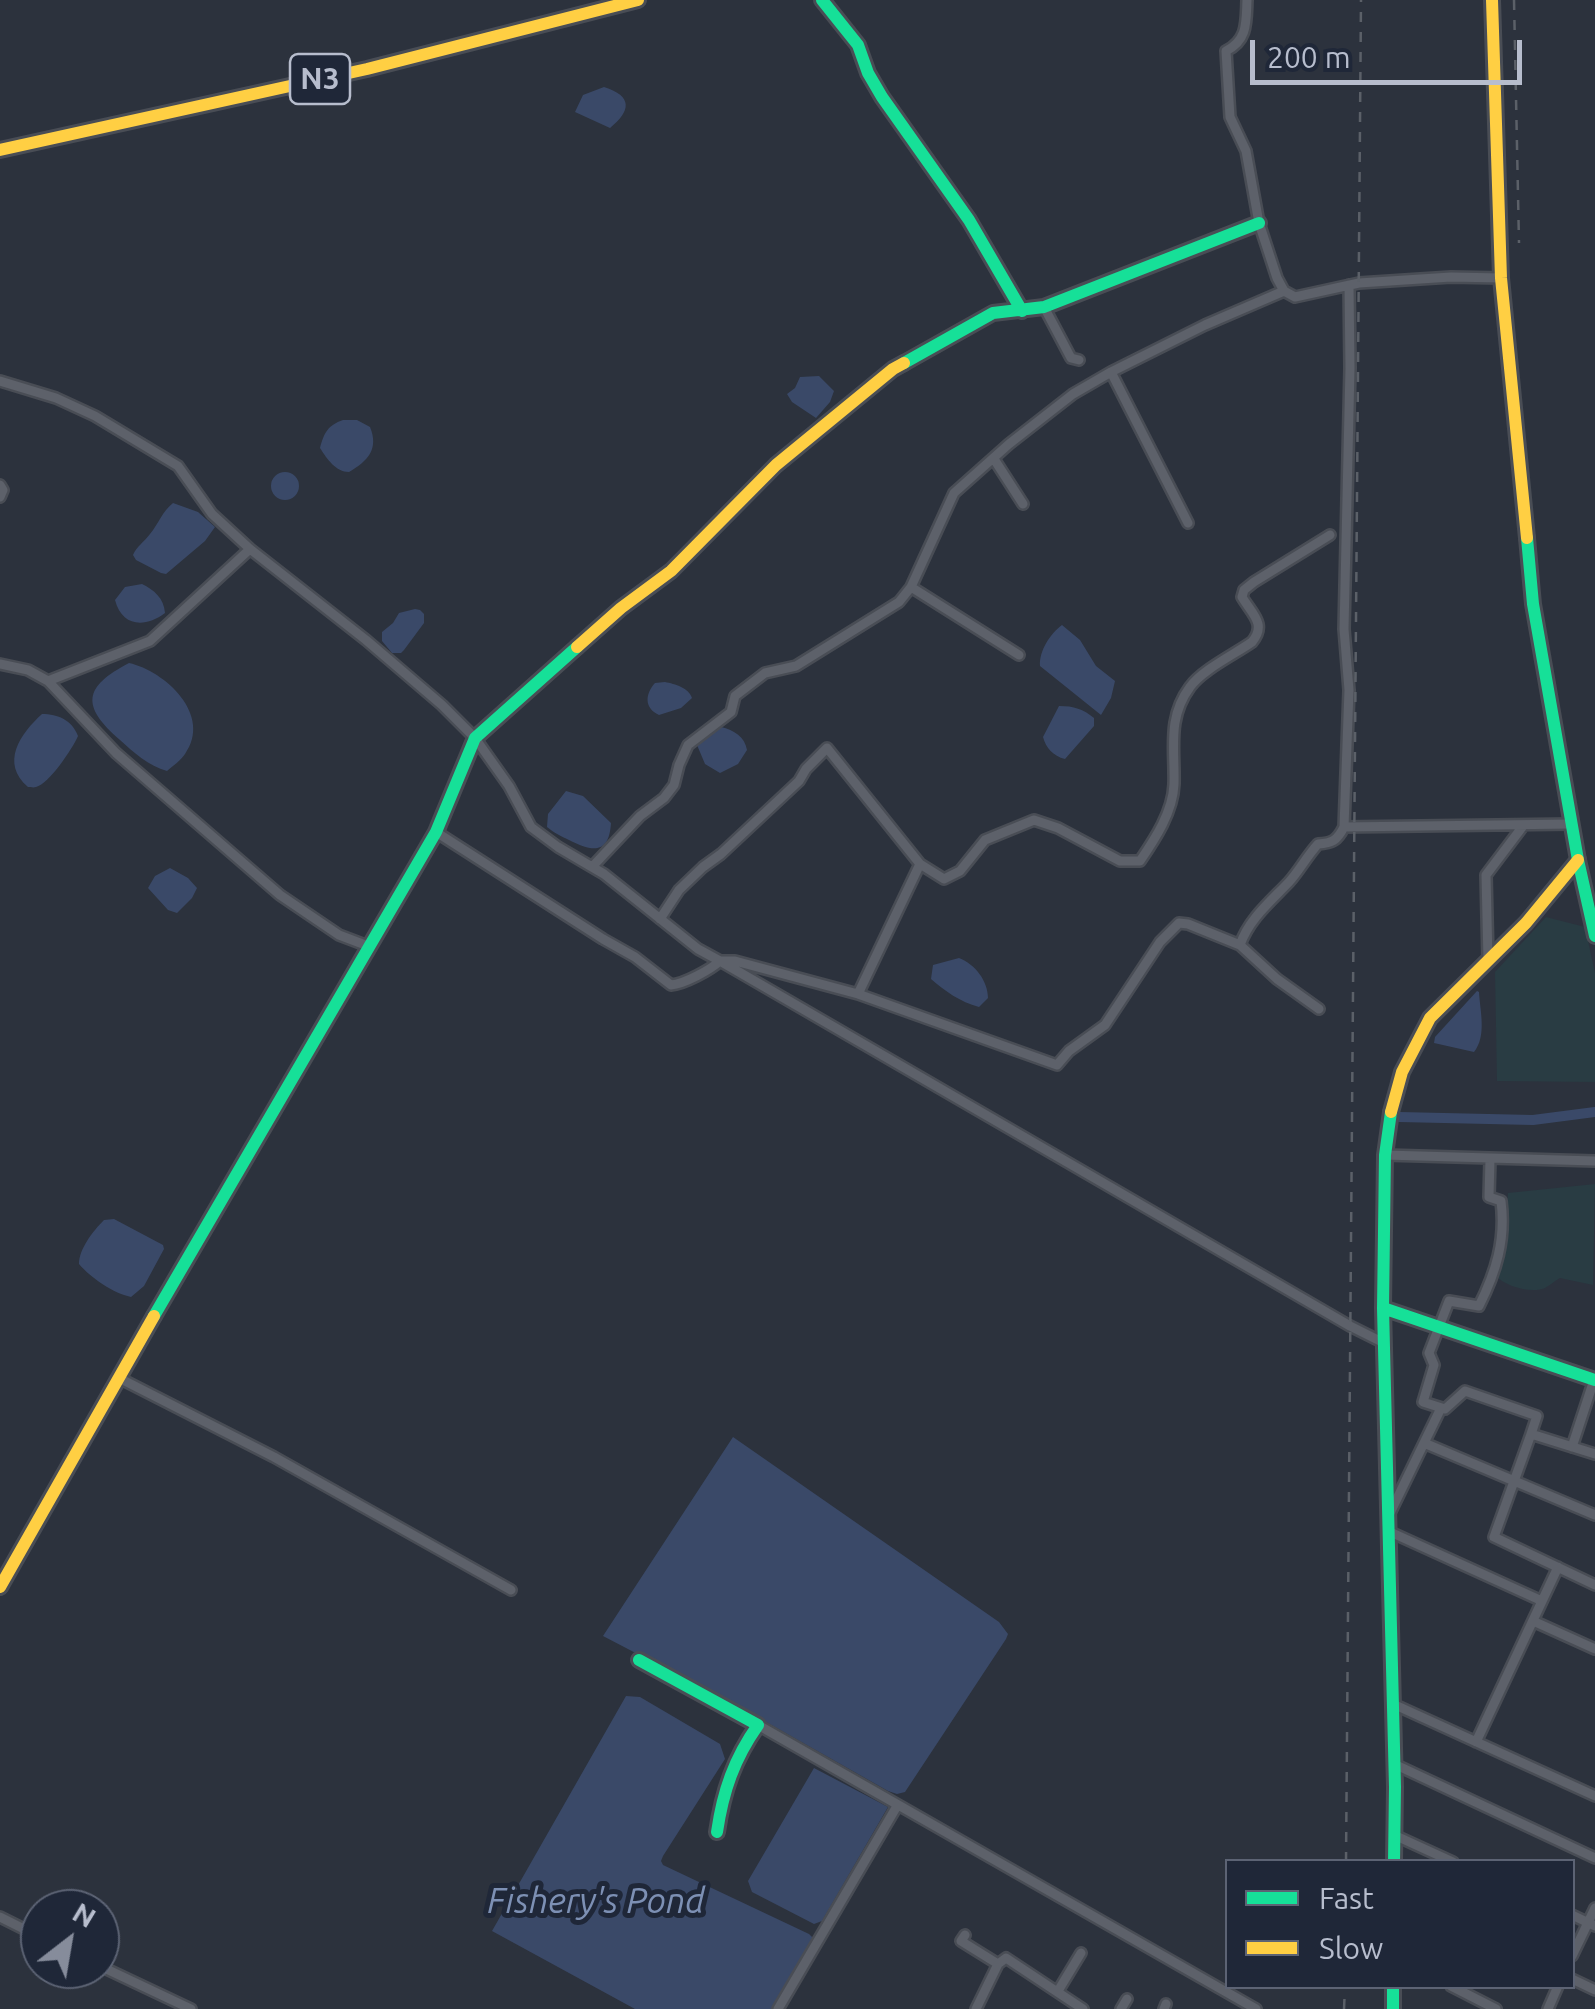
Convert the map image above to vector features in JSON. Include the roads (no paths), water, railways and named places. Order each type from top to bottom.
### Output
[{"type":"main road","name":"N3","points":[[0,150],[367,69],[638,0]]},
{"type":"main road","points":[[822,0],[858,45],[882,96],[969,220],[1022,311]]},
{"type":"main road","points":[[1492,0],[1502,278],[1533,604],[1571,824],[1595,936]]},
{"type":"main road","points":[[0,1586],[436,832],[475,738],[621,608],[671,571],[776,465],[923,350],[993,314],[1044,307],[1259,223]]},
{"type":"main road","points":[[1394,1859],[1383,1308],[1385,1154],[1394,1092],[1430,1018],[1526,923],[1578,860]]},
{"type":"main road","points":[[1383,1308],[1595,1380]]},
{"type":"main road","points":[[639,1660],[758,1725],[724,1786],[717,1832]]},
{"type":"street","points":[[1247,0],[1245,32],[1238,44],[1226,50],[1230,117],[1246,150],[1259,223],[1284,290],[1295,296],[1349,285],[1451,277],[1502,278]]},
{"type":"street","points":[[1240,945],[1244,932],[1312,850],[1338,838],[1344,827],[1349,690],[1344,629],[1349,285]]},
{"type":"street","points":[[592,868],[640,816],[664,798],[674,784],[688,745],[732,712],[735,696],[765,673],[796,666],[899,602],[911,587],[954,493],[1009,444],[1073,394],[1111,372],[1284,290]]},
{"type":"street","points":[[1044,307],[1071,358],[1079,360]]},
{"type":"street","points":[[1111,372],[1188,523]]},
{"type":"street","points":[[0,381],[56,398],[95,416],[178,466],[212,514],[250,549],[442,704],[475,738],[509,786],[530,827],[604,874],[698,948],[1384,1344]]},
{"type":"street","points":[[994,459],[1023,504]]},
{"type":"street","points":[[0,485],[0,498]]},
{"type":"street","points":[[660,919],[679,890],[799,781],[827,748],[920,864],[944,878],[960,872],[985,840],[1034,820],[1058,828],[1120,861],[1140,861],[1159,832],[1170,804],[1174,786],[1172,737],[1179,707],[1191,685],[1259,634],[1260,628],[1242,597],[1244,590],[1330,535]]},
{"type":"street","points":[[48,681],[150,642],[250,549]]},
{"type":"street","points":[[911,587],[1019,655]]},
{"type":"street","points":[[0,664],[28,670],[48,681],[116,753],[280,896],[339,935],[368,946]]},
{"type":"street","points":[[1344,827],[1571,824]]},
{"type":"street","points":[[1488,963],[1486,875],[1523,826]]},
{"type":"street","points":[[436,832],[635,956],[671,984],[678,985],[720,962],[735,961],[858,994],[1057,1066],[1069,1050],[1105,1026],[1160,942],[1179,923],[1240,945],[1318,1009]]},
{"type":"street","points":[[858,994],[920,864]]},
{"type":"street","points":[[1385,1154],[1595,1161]]},
{"type":"street","points":[[1490,1159],[1489,1197],[1500,1201],[1502,1209],[1502,1239],[1494,1277],[1480,1306],[1448,1300],[1429,1352],[1434,1365],[1422,1402],[1444,1409],[1466,1391],[1537,1416],[1494,1537],[1595,1585]]},
{"type":"street","points":[[119,1378],[274,1457],[512,1590]]},
{"type":"street","points":[[1572,1447],[1595,1380]]},
{"type":"street","points":[[1441,1408],[1388,1524],[1542,1602]]},
{"type":"street","points":[[1530,1434],[1595,1454]]},
{"type":"street","points":[[1424,1443],[1595,1515]]},
{"type":"street","points":[[1476,1742],[1558,1568]]},
{"type":"street","points":[[1533,1621],[1595,1649]]},
{"type":"street","points":[[1393,1704],[1595,1796]]},
{"type":"street","points":[[758,1725],[1256,2009]]},
{"type":"street","points":[[1394,1764],[1595,1858]]},
{"type":"street","points":[[778,2009],[897,1806]]},
{"type":"street","points":[[1394,1835],[1446,1859]]},
{"type":"street","points":[[1575,1951],[1592,1924],[1595,1908]]},
{"type":"street","points":[[965,1935],[961,1941],[998,1964]]},
{"type":"street","points":[[1058,1991],[1081,1954]]},
{"type":"street","points":[[976,2009],[998,1964],[1006,1958],[1083,2009]]},
{"type":"street","points":[[120,1975],[191,2009]]},
{"type":"street","points":[[1458,1989],[1496,2009]]},
{"type":"street","points":[[1121,2009],[1126,1998]]},
{"type":"water","points":[[604,87],[620,95],[626,104],[622,116],[610,128],[575,112],[583,95]]},
{"type":"water","points":[[819,376],[834,391],[816,418],[787,394],[800,377]]},
{"type":"water","points":[[343,420],[357,420],[370,427],[373,442],[370,454],[349,472],[336,467],[320,448],[327,430]]},
{"type":"water","points":[[285,472],[295,476],[299,486],[295,496],[285,500],[275,496],[271,486],[275,476]]},
{"type":"water","points":[[173,503],[198,512],[215,527],[205,541],[166,574],[133,555]]},
{"type":"water","points":[[142,584],[158,595],[165,613],[142,623],[123,616],[115,600],[125,587]]},
{"type":"water","points":[[415,609],[424,614],[424,623],[401,653],[392,653],[382,641],[382,632],[399,613]]},
{"type":"water","points":[[1062,625],[1080,640],[1096,666],[1115,681],[1101,715],[1040,666],[1046,643]]},
{"type":"water","points":[[129,663],[170,685],[189,710],[192,739],[183,756],[167,771],[130,749],[107,728],[94,707],[96,689],[103,680]]},
{"type":"water","points":[[655,683],[685,689],[692,698],[681,708],[659,715],[651,709],[648,696]]},
{"type":"water","points":[[1059,706],[1078,709],[1094,718],[1094,726],[1065,759],[1051,751],[1043,737]]},
{"type":"water","points":[[42,714],[64,719],[78,736],[47,779],[36,787],[28,787],[15,768],[14,759],[27,730]]},
{"type":"water","points":[[721,727],[738,735],[747,750],[738,764],[720,773],[705,764],[697,745]]},
{"type":"water","points":[[566,791],[583,796],[611,823],[603,846],[585,847],[547,827],[548,814]]},
{"type":"water","points":[[170,868],[197,888],[177,913],[168,910],[148,888],[155,876]]},
{"type":"water","points":[[959,958],[975,969],[986,985],[988,998],[979,1007],[953,996],[931,979],[933,965]]},
{"type":"water","points":[[1477,991],[1482,1031],[1474,1052],[1434,1043],[1435,1037]]},
{"type":"water","points":[[114,1219],[164,1249],[144,1286],[131,1297],[103,1284],[79,1264],[91,1235],[104,1220]]},
{"type":"water","points":[[733,1437],[999,1622],[1008,1634],[905,1792],[888,1791],[603,1636]]},
{"type":"water","name":"Fishery's Pond","points":[[626,1696],[640,1697],[720,1744],[725,1759],[663,1856],[663,1865],[813,1938],[814,1944],[776,2009],[635,2009],[492,1931]]},
{"type":"water","points":[[814,1768],[888,1807],[822,1921],[814,1924],[752,1892],[748,1881]]},
{"type":"waterway","points":[[1399,1117],[1533,1120],[1595,1112]]},
{"type":"railway","points":[[1346,1859],[1361,0]]},
{"type":"railway","points":[[1514,0],[1519,243]]},
{"type":"railway","points":[[1344,2009],[1345,1989]]}]
